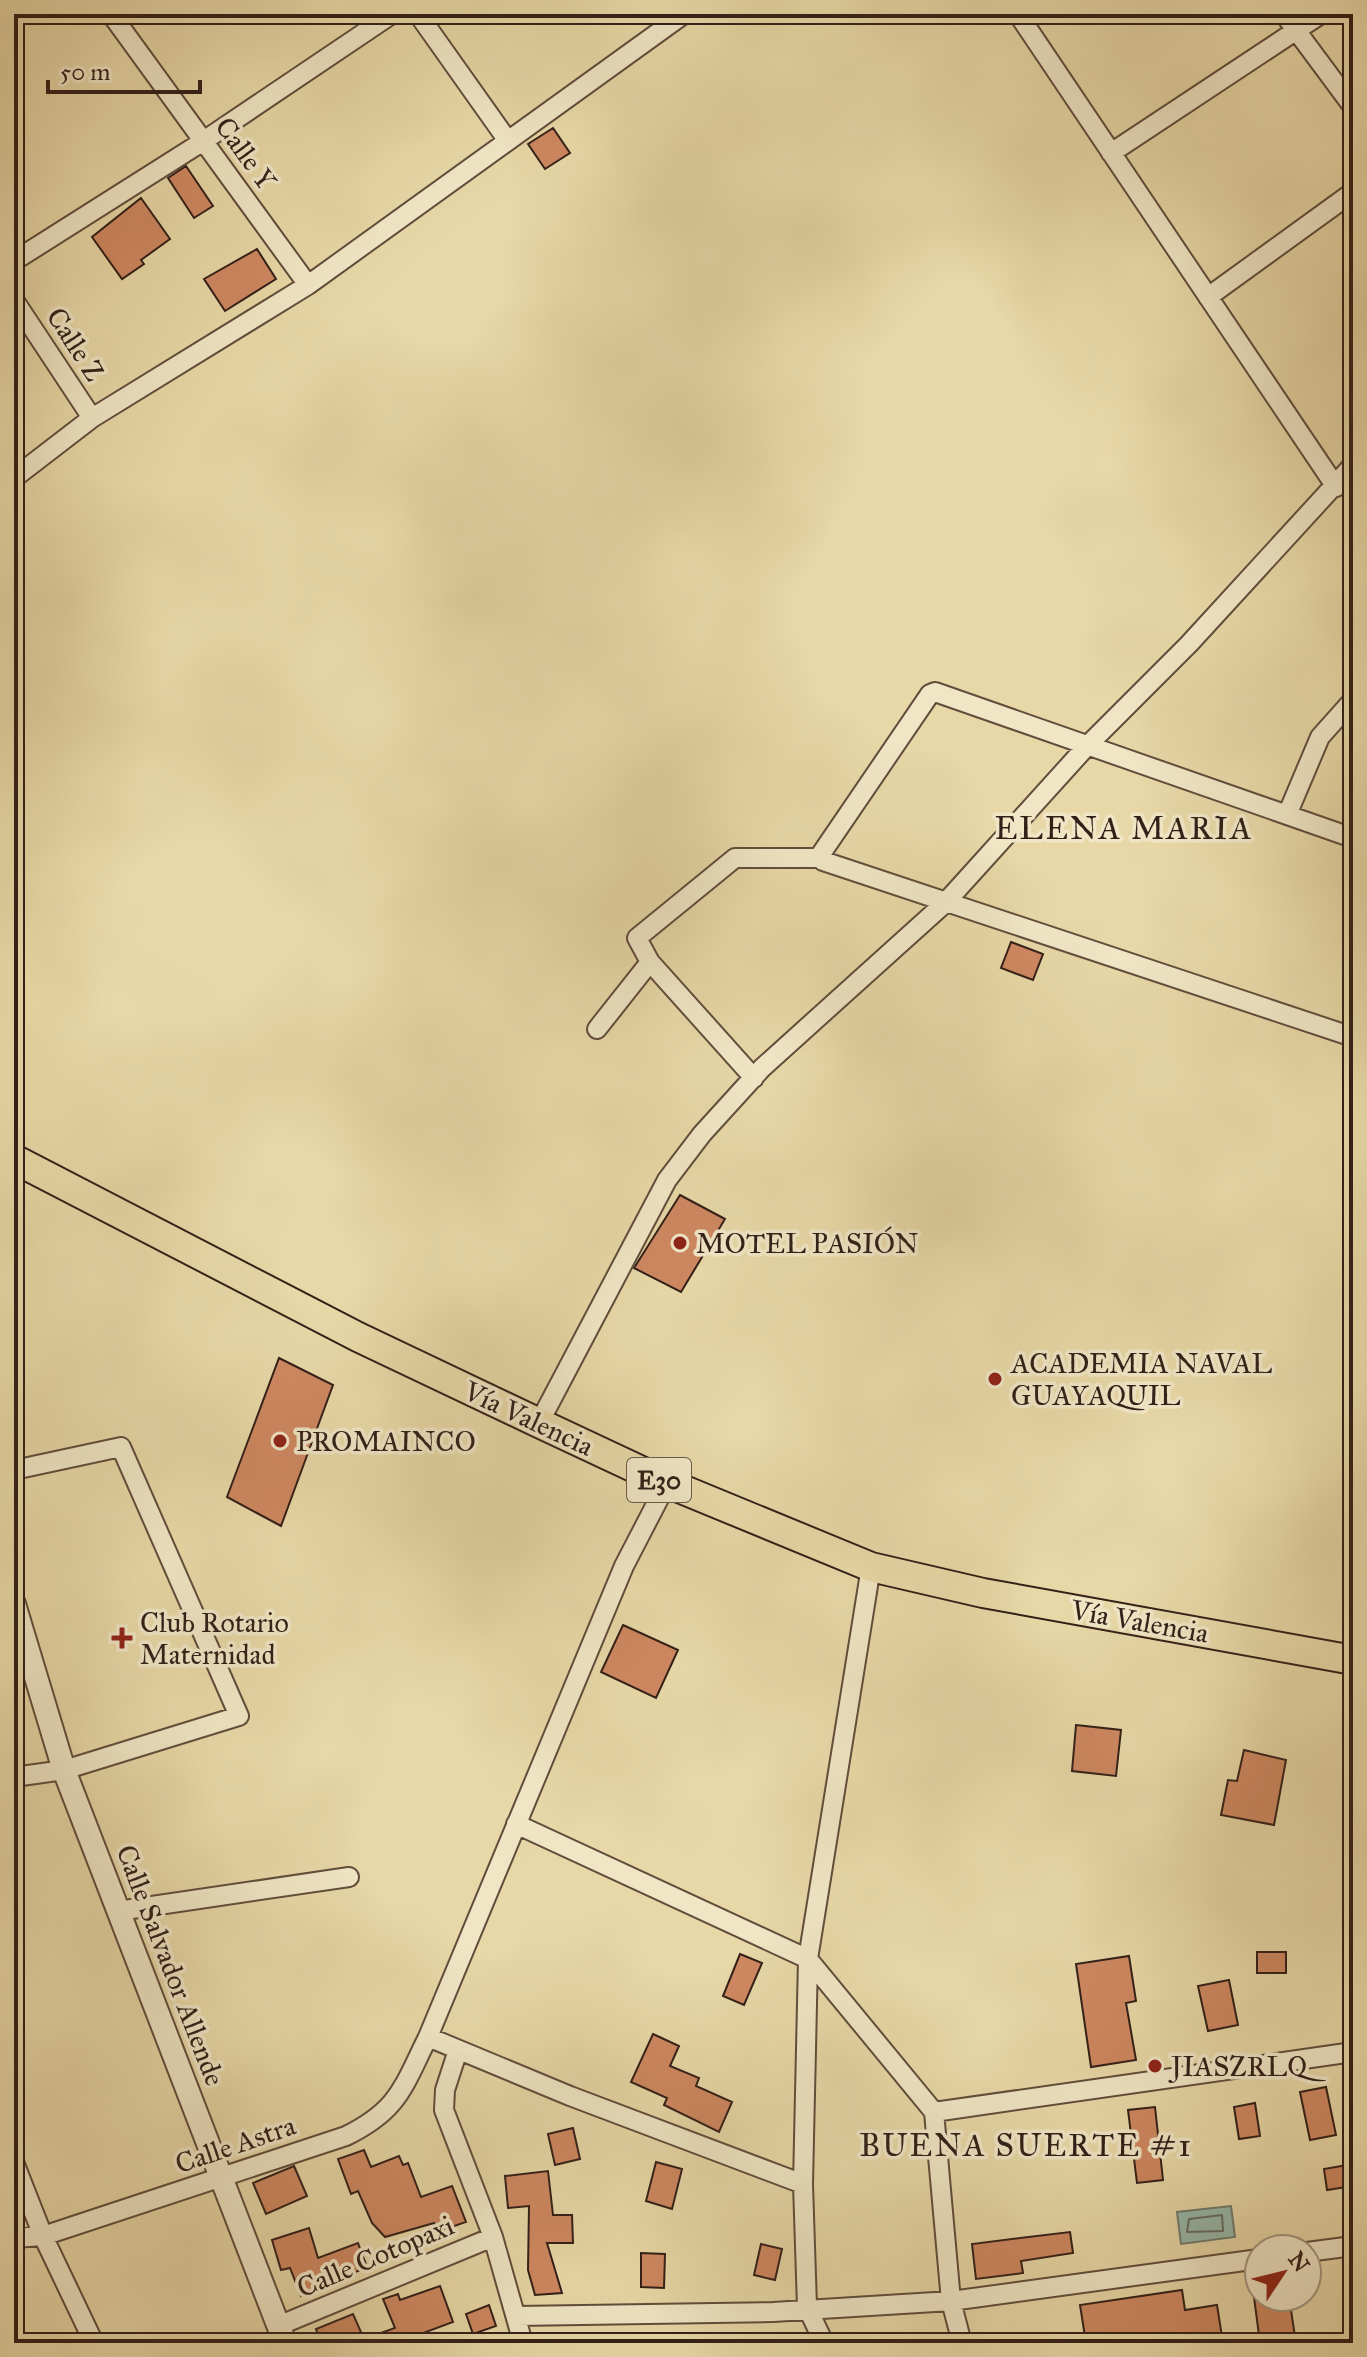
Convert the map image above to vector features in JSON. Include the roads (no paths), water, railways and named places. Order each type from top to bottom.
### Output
[{"type":"highway","name":"Vía Valencia","points":[[14,1159],[358,1337],[667,1483],[871,1567],[983,1593],[1353,1660]]},
{"type":"street","name":"Calle Y","points":[[111,14],[308,285]]},
{"type":"street","points":[[14,261],[202,142],[392,14]]},
{"type":"street","points":[[418,14],[508,141]]},
{"type":"street","points":[[14,478],[92,418],[308,285],[684,14]]},
{"type":"street","points":[[1018,14],[1336,487]]},
{"type":"street","points":[[1284,14],[1353,107]]},
{"type":"street","points":[[1111,153],[1321,14]]},
{"type":"street","points":[[1208,297],[1353,192]]},
{"type":"street","name":"Calle Z","points":[[14,300],[92,418]]},
{"type":"street","points":[[539,1423],[667,1180],[702,1134],[754,1078],[945,903],[1086,747],[1189,644],[1353,465]]},
{"type":"street","points":[[822,858],[930,694],[940,694],[1353,838]]},
{"type":"street","points":[[1287,815],[1320,737],[1353,700]]},
{"type":"street","points":[[754,1078],[650,962],[637,938],[735,858],[822,858],[823,861],[945,903],[1353,1037]]},
{"type":"street","points":[[597,1029],[650,962]]},
{"type":"street","points":[[14,1470],[121,1447],[239,1716],[64,1770],[14,1777]]},
{"type":"street","name":"Calle Astra","points":[[14,2238],[43,2236],[221,2180],[346,2136],[382,2116],[395,2103],[428,2037],[624,1566],[667,1483]]},
{"type":"street","points":[[824,2343],[807,2307],[803,2184],[808,1959],[871,1567]]},
{"type":"street","name":"Calle Salvador Allende","points":[[14,1604],[64,1770],[282,2335]]},
{"type":"street","points":[[516,1824],[808,1959],[934,2112],[951,2301],[962,2343]]},
{"type":"street","points":[[118,1911],[349,1877]]},
{"type":"street","points":[[428,2037],[803,2184]]},
{"type":"street","points":[[458,2050],[445,2090],[444,2110],[493,2237],[523,2343]]},
{"type":"street","points":[[934,2112],[1353,2052]]},
{"type":"street","points":[[14,2162],[43,2236],[94,2343]]},
{"type":"street","name":"Calle Cotopaxi","points":[[282,2335],[493,2237]]},
{"type":"street","points":[[1323,2250],[1353,2246]]},
{"type":"street","points":[[516,2316],[773,2312],[807,2307],[951,2301],[1243,2261]]},
{"type":"water","points":[[1231,2206],[1235,2237],[1181,2244],[1177,2212]]},
{"type":"place","name":"MOTEL PASIÓN","points":[[680,1243]]},
{"type":"place","name":"ACADEMIA NAVAL GUAYAQUIL","points":[[995,1379]]},
{"type":"place","name":"PROMAINCO","points":[[280,1441]]},
{"type":"place","name":"Club Rotario Maternidad","points":[[122,1638]]},
{"type":"place","name":"JIASZRLQ","points":[[1155,2066]]},
{"type":"district","name":"ELENA MARIA","points":[[1124,828]]},
{"type":"district","name":"BUENA SUERTE #1","points":[[1026,2145]]}]
